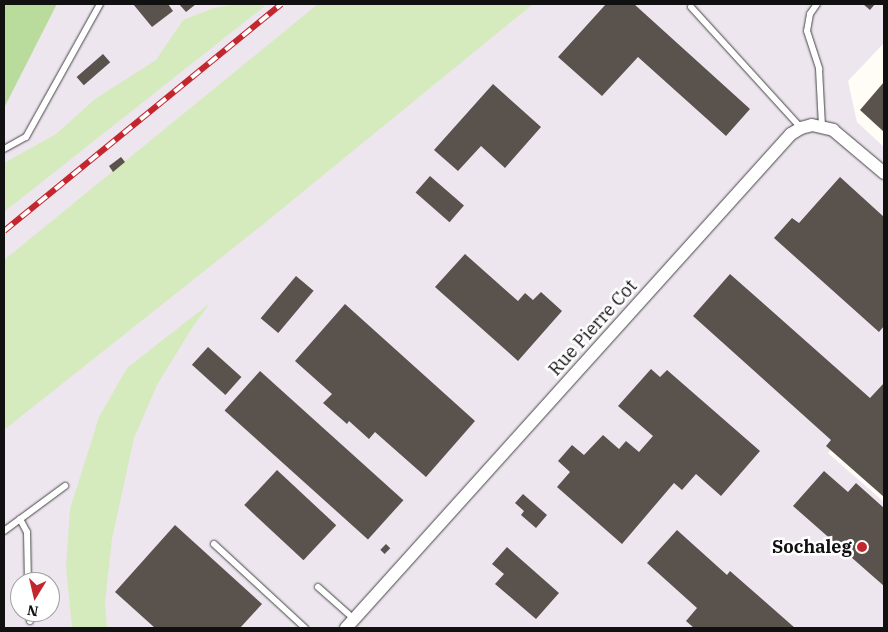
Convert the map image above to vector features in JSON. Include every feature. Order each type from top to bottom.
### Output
[{"type":"street","points":[[801,128],[822,126],[833,130],[884,173]]},
{"type":"street","name":"Rue Pierre Cot","points":[[350,624],[791,134],[801,128]]},
{"type":"lane","points":[[4,149],[26,137],[100,4]]},
{"type":"lane","points":[[817,4],[810,14],[807,31],[819,69],[822,126]]},
{"type":"lane","points":[[691,7],[801,128]]},
{"type":"lane","points":[[4,531],[65,486]]},
{"type":"lane","points":[[20,519],[27,532],[28,572]]},
{"type":"lane","points":[[214,544],[305,628]]},
{"type":"lane","points":[[318,587],[350,624]]},
{"type":"shaded area","points":[[57,4],[884,4],[884,43],[848,81],[857,122],[884,147],[884,389],[828,453],[884,502],[884,628],[4,628],[4,19],[34,49]]},
{"type":"green space","points":[[4,4],[57,4],[4,108]]},
{"type":"green space","points":[[240,4],[265,6],[4,212],[4,163],[56,134],[95,99],[156,60],[183,20],[214,8]]},
{"type":"green space","points":[[318,4],[533,4],[261,226],[4,430],[4,260]]},
{"type":"green space","points":[[210,303],[192,328],[157,385],[134,438],[112,539],[105,603],[107,628],[72,628],[66,567],[70,509],[99,417],[127,368]]},
{"type":"building","points":[[133,4],[168,4],[173,11],[152,27]]},
{"type":"building","points":[[179,4],[196,4],[186,12]]},
{"type":"building","points":[[606,4],[634,4],[750,109],[726,136],[638,57],[602,96],[558,57]]},
{"type":"building","points":[[863,4],[875,4],[870,10]]},
{"type":"building","points":[[103,54],[110,62],[84,85],[77,77]]},
{"type":"building","points":[[884,82],[884,132],[860,110]]},
{"type":"building","points":[[493,84],[541,127],[505,168],[481,146],[458,171],[434,150]]},
{"type":"building","points":[[121,157],[125,162],[113,172],[109,166]]},
{"type":"building","points":[[430,176],[464,206],[450,222],[416,193]]},
{"type":"building","points":[[840,177],[884,217],[884,326],[879,332],[774,238],[792,218],[799,223]]},
{"type":"building","points":[[465,254],[518,301],[525,293],[533,300],[541,292],[562,311],[518,361],[435,287]]},
{"type":"building","points":[[730,274],[870,398],[884,383],[884,497],[826,446],[831,440],[693,316]]},
{"type":"building","points":[[296,276],[314,291],[278,333],[261,318]]},
{"type":"building","points":[[345,304],[475,421],[426,477],[375,432],[369,439],[349,421],[347,424],[323,403],[332,394],[295,361]]},
{"type":"building","points":[[208,347],[241,377],[225,395],[192,365]]},
{"type":"building","points":[[651,369],[660,377],[667,370],[760,451],[721,496],[696,474],[682,490],[674,483],[622,544],[557,487],[570,472],[558,461],[572,445],[584,455],[603,435],[619,449],[626,441],[639,452],[653,436],[618,406]]},
{"type":"building","points":[[260,371],[403,500],[368,540],[225,410]]},
{"type":"building","points":[[277,470],[336,525],[304,560],[244,505]]},
{"type":"building","name":"Sochaleg","points":[[824,471],[848,492],[856,483],[884,508],[884,586],[793,506]]},
{"type":"building","points":[[523,494],[547,515],[536,528],[521,515],[524,511],[515,503]]},
{"type":"building","points":[[175,525],[262,604],[240,628],[155,628],[115,592]]},
{"type":"building","points":[[677,530],[727,575],[730,571],[795,628],[694,628],[686,621],[697,608],[647,563]]},
{"type":"building","points":[[386,544],[390,548],[385,554],[380,550]]},
{"type":"building","points":[[507,547],[559,593],[536,619],[495,584],[504,574],[492,564]]},
{"type":"railway","points":[[4,231],[281,4]]},
{"type":"place","name":"Sochaleg","points":[[862,547]]}]
